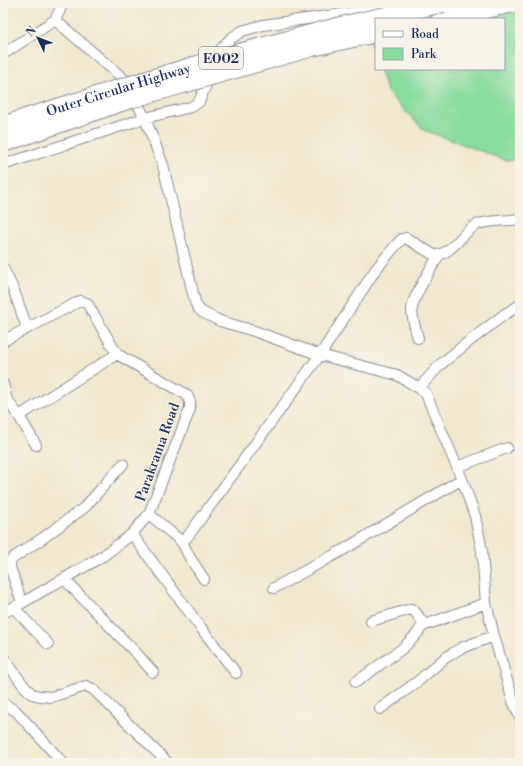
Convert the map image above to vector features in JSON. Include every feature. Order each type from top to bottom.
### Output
[{"type":"highway","name":"Outer Circular Highway","points":[[376,18],[443,3]]},
{"type":"highway","points":[[446,18],[513,3]]},
{"type":"highway","name":"Outer Circular Highway","points":[[3,126],[224,57],[375,18]]},
{"type":"highway","name":"Outer Circular Highway","points":[[3,143],[127,100],[312,48],[375,33]]},
{"type":"street","points":[[3,54],[55,20],[63,3]]},
{"type":"street","points":[[3,165],[145,118],[191,107],[199,102],[220,49],[230,39],[242,31],[263,25],[364,11],[397,3]]},
{"type":"street","points":[[55,20],[125,80],[145,118],[163,165],[195,302],[198,308],[202,312],[220,321],[254,331],[320,355],[397,375],[426,394],[462,479],[475,516],[482,551],[486,603],[513,701],[520,717]]},
{"type":"street","points":[[418,338],[412,310],[427,275],[439,255],[448,250],[476,225],[485,222],[520,220]]},
{"type":"street","points":[[182,542],[188,536],[320,355],[376,269],[397,244],[402,239],[406,238],[434,255],[439,255]]},
{"type":"street","points":[[3,268],[14,291],[27,328]]},
{"type":"street","points":[[3,341],[80,301],[87,303],[117,354],[19,416]]},
{"type":"street","points":[[419,388],[451,355],[505,314],[520,305]]},
{"type":"street","name":"Parakrama Road","points":[[3,614],[103,556],[132,534],[149,514],[190,409],[190,402],[187,395],[117,354]]},
{"type":"street","points":[[3,384],[7,400],[19,416],[36,445]]},
{"type":"street","points":[[457,467],[507,448]]},
{"type":"street","points":[[48,644],[18,606],[10,562],[13,558],[85,507],[123,464]]},
{"type":"street","points":[[274,588],[343,550],[462,479]]},
{"type":"street","points":[[149,514],[182,542],[190,558],[204,579]]},
{"type":"street","points":[[132,534],[236,673]]},
{"type":"street","points":[[64,579],[137,654],[152,672]]},
{"type":"street","points":[[356,682],[403,648],[416,635],[424,624],[431,623],[486,603]]},
{"type":"street","points":[[371,621],[411,609],[418,614],[424,624]]},
{"type":"street","points":[[380,709],[417,682],[445,658],[462,648],[494,636]]},
{"type":"street","points":[[3,657],[23,685],[32,694],[51,697],[86,686],[93,689],[168,763]]},
{"type":"street","points":[[3,702],[16,711],[63,763]]},
{"type":"green space","points":[[356,3],[520,3],[520,160],[505,160],[424,130],[388,93],[379,70],[505,70],[505,18],[375,18],[375,57]]}]
